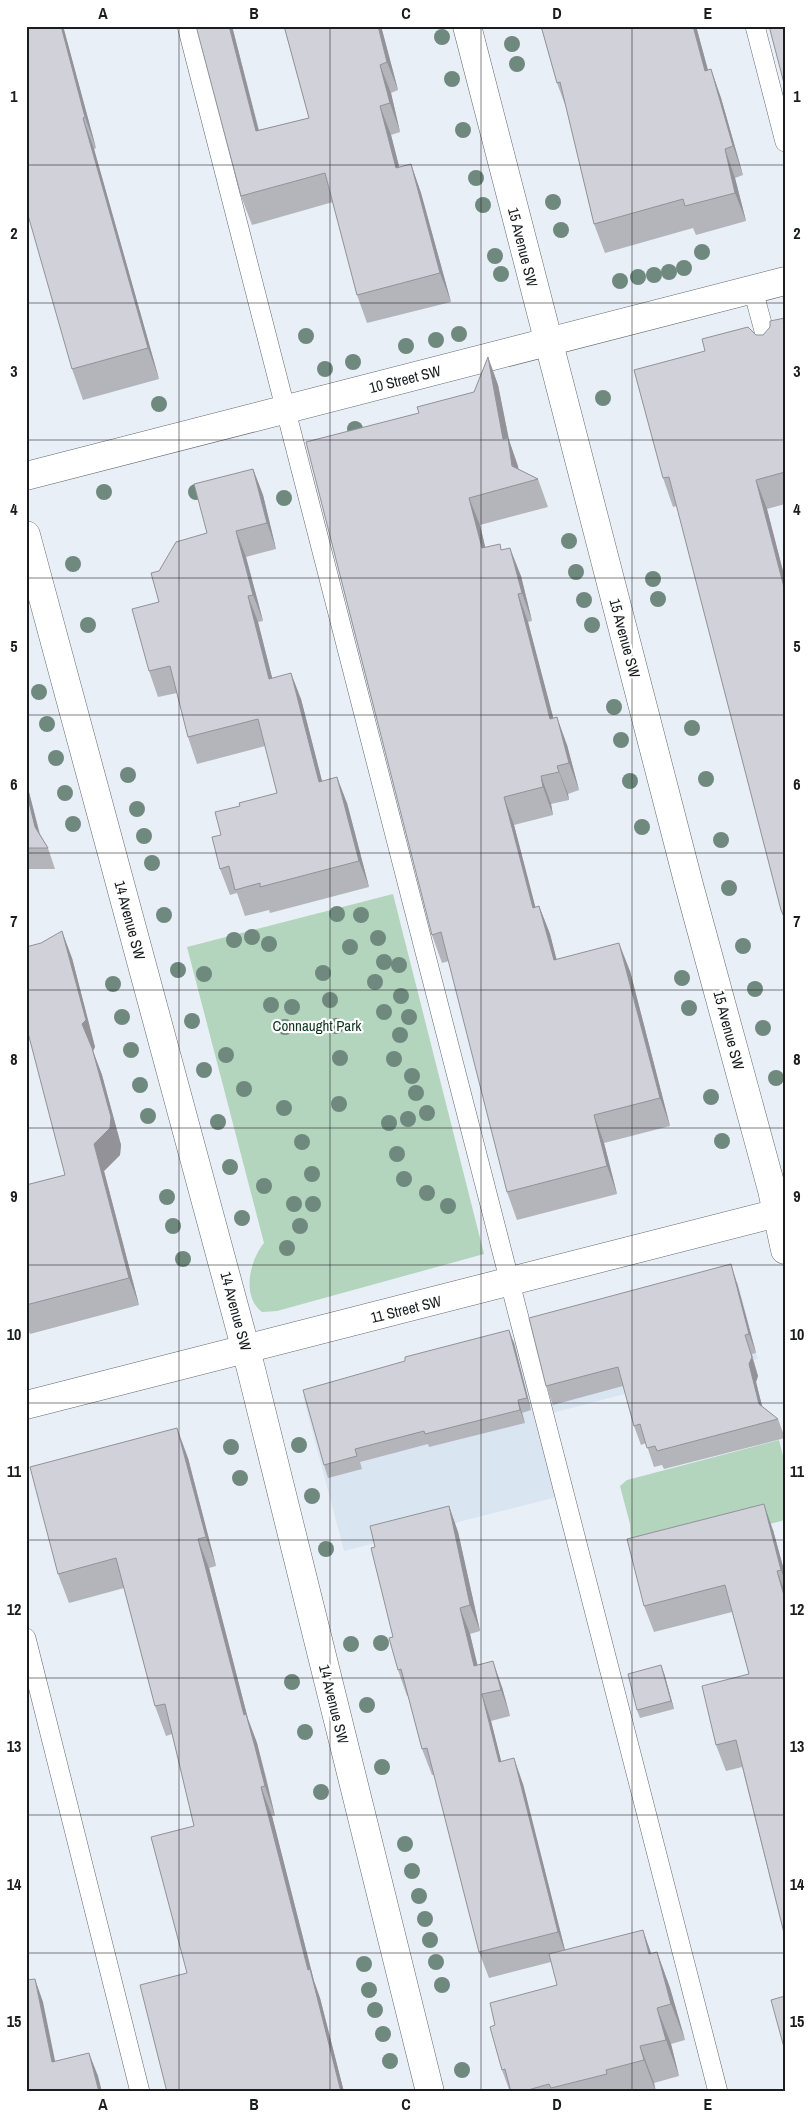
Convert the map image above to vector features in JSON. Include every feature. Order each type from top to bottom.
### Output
[{"type":"street","name":"15 Avenue SW","points":[[467,26],[547,342],[781,1212],[785,1250]]},
{"type":"street","name":"10 Street SW","points":[[26,476],[785,281]]},
{"type":"street","name":"14 Avenue SW","points":[[26,535],[246,1350],[430,2092]]},
{"type":"street","name":"11 Street SW","points":[[26,1405],[510,1282],[728,1224],[781,1212]]},
{"type":"lane","points":[[187,26],[718,2092]]},
{"type":"lane","points":[[755,26],[785,142]]},
{"type":"lane","points":[[753,290],[770,353]]},
{"type":"lane","points":[[26,1638],[140,2092]]},
{"type":"shaded area","points":[[738,1282],[758,1359],[537,1417],[557,1497],[344,1551],[303,1396]]},
{"type":"green space","name":"Connaught Park","points":[[393,894],[484,1254],[277,1311],[262,1312],[255,1305],[251,1297],[250,1278],[255,1259],[264,1243],[187,947]]},
{"type":"green space","points":[[779,1440],[785,1464],[785,1520],[650,1555],[631,1542],[630,1524],[620,1486],[627,1480]]},
{"type":"building","points":[[26,26],[61,26],[85,117],[83,118],[148,348],[72,369],[26,208]]},
{"type":"building","points":[[196,26],[229,26],[256,131],[309,118],[284,26],[378,26],[387,62],[380,65],[390,103],[380,106],[396,168],[411,164],[440,273],[357,295],[325,173],[241,196]]},
{"type":"building","points":[[541,26],[693,26],[705,71],[711,69],[733,146],[725,149],[735,193],[685,206],[683,199],[594,224],[560,82],[557,83]]},
{"type":"building","points":[[769,26],[785,26],[785,87]]},
{"type":"building","points":[[785,318],[785,472],[756,480],[785,591],[785,919],[781,910],[669,477],[663,478],[634,370],[705,351],[702,339],[748,327],[756,335],[763,335],[770,327],[770,321]]},
{"type":"building","points":[[488,357],[503,439],[508,438],[512,466],[538,479],[469,498],[482,548],[500,544],[501,550],[510,548],[522,593],[518,594],[550,719],[557,717],[569,763],[557,766],[559,772],[541,776],[543,787],[504,797],[533,908],[539,906],[554,960],[619,943],[660,1098],[594,1115],[607,1166],[507,1192],[441,932],[432,935],[306,442],[419,413],[417,407],[474,392]]},
{"type":"building","points":[[253,469],[267,523],[236,531],[253,595],[248,596],[269,679],[291,673],[319,782],[337,777],[359,861],[260,887],[260,883],[235,890],[229,866],[220,869],[212,837],[221,835],[215,812],[240,806],[239,803],[277,793],[258,719],[188,737],[170,666],[149,671],[132,609],[159,602],[151,573],[159,571],[176,542],[207,533],[194,484]]},
{"type":"building","points":[[26,790],[35,827],[48,848],[26,848]]},
{"type":"building","points":[[62,931],[86,1020],[82,1024],[92,1048],[111,1117],[110,1128],[94,1144],[129,1278],[26,1305],[26,1185],[65,1175],[26,1025],[26,947],[41,943]]},
{"type":"building","points":[[731,1264],[749,1334],[745,1335],[752,1357],[749,1364],[759,1404],[778,1419],[657,1451],[655,1446],[647,1448],[640,1424],[634,1426],[618,1367],[546,1386],[529,1318]]},
{"type":"building","points":[[509,1330],[527,1398],[518,1400],[520,1410],[425,1434],[424,1431],[355,1449],[357,1456],[324,1465],[303,1390],[405,1361],[405,1357]]},
{"type":"building","points":[[177,1428],[206,1537],[198,1539],[244,1715],[246,1714],[255,1747],[265,1786],[261,1787],[341,2092],[167,2092],[140,1985],[187,1973],[151,1837],[194,1826],[165,1704],[155,1706],[116,1558],[58,1574],[30,1467]]},
{"type":"building","points":[[764,1504],[781,1570],[777,1571],[785,1599],[785,1937],[736,1740],[716,1745],[702,1686],[749,1674],[725,1585],[644,1606],[627,1539]]},
{"type":"building","points":[[449,1506],[470,1605],[460,1608],[474,1666],[493,1661],[501,1690],[482,1694],[499,1762],[514,1758],[558,1932],[479,1952],[427,1748],[422,1749],[401,1669],[398,1670],[389,1638],[393,1637],[371,1548],[375,1547],[370,1526]]},
{"type":"building","points":[[661,1665],[671,1701],[637,1710],[628,1674]]},
{"type":"building","points":[[643,1930],[649,1954],[657,1952],[671,2004],[657,2008],[666,2040],[640,2046],[644,2060],[606,2070],[607,2074],[551,2088],[549,2084],[521,2092],[511,2092],[505,2069],[502,2070],[490,2027],[495,2025],[490,2003],[557,1985],[549,1954]]},
{"type":"building","points":[[35,1979],[52,2062],[89,2053],[99,2092],[26,2092],[26,1980]]},
{"type":"building","points":[[785,1996],[785,2051],[771,2000]]}]
